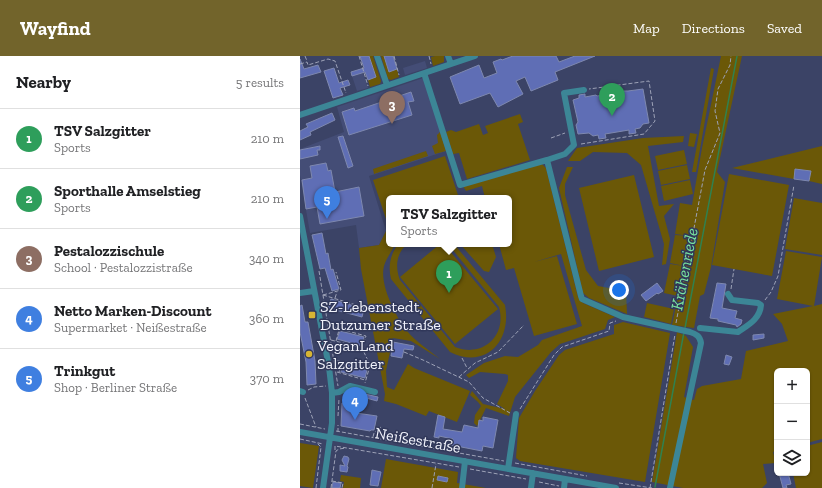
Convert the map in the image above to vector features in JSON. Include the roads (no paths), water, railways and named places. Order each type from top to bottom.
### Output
[{"type":"street","points":[[377,56],[387,85]]},
{"type":"street","points":[[448,56],[450,64]]},
{"type":"street","points":[[300,115],[475,56]]},
{"type":"street","points":[[424,73],[460,185],[565,154],[574,145],[564,93],[584,90]]},
{"type":"street","points":[[547,160],[581,296],[585,300],[623,317],[690,332],[698,336],[701,343],[670,488]]},
{"type":"street","points":[[300,216],[329,367],[332,393],[332,423],[323,488]]},
{"type":"street","points":[[300,293],[314,291]]},
{"type":"street","points":[[700,328],[738,332],[754,322],[761,305],[758,303],[732,300],[729,296]]},
{"type":"street","points":[[332,393],[339,392],[350,386],[375,392]]},
{"type":"street","points":[[508,468],[516,415]]},
{"type":"street","name":"Neißestraße","points":[[300,432],[565,479],[617,485]]},
{"type":"street","points":[[462,488],[465,461]]},
{"type":"street","points":[[531,488],[533,473]]},
{"type":"street","points":[[564,488],[565,479]]},
{"type":"waterway","name":"Krähenriede","points":[[685,328],[737,56]]},
{"type":"waterway","name":"Krähenriede","points":[[655,487],[684,332]]},
{"type":"place","name":"Sporthalle Amselstieg","points":[[612,116]]},
{"type":"place","name":"Pestalozzischule","points":[[392,124]]},
{"type":"place","name":"Trinkgut","points":[[327,219]]},
{"type":"place","name":"TSV Salzgitter","points":[[449,293]]},
{"type":"place","name":"SZ-Lebenstedt, Dutzumer Straße","points":[[312,315]]},
{"type":"place","name":"VeganLand Salzgitter","points":[[309,354]]},
{"type":"place","name":"Netto Marken-Discount","points":[[355,420]]}]
